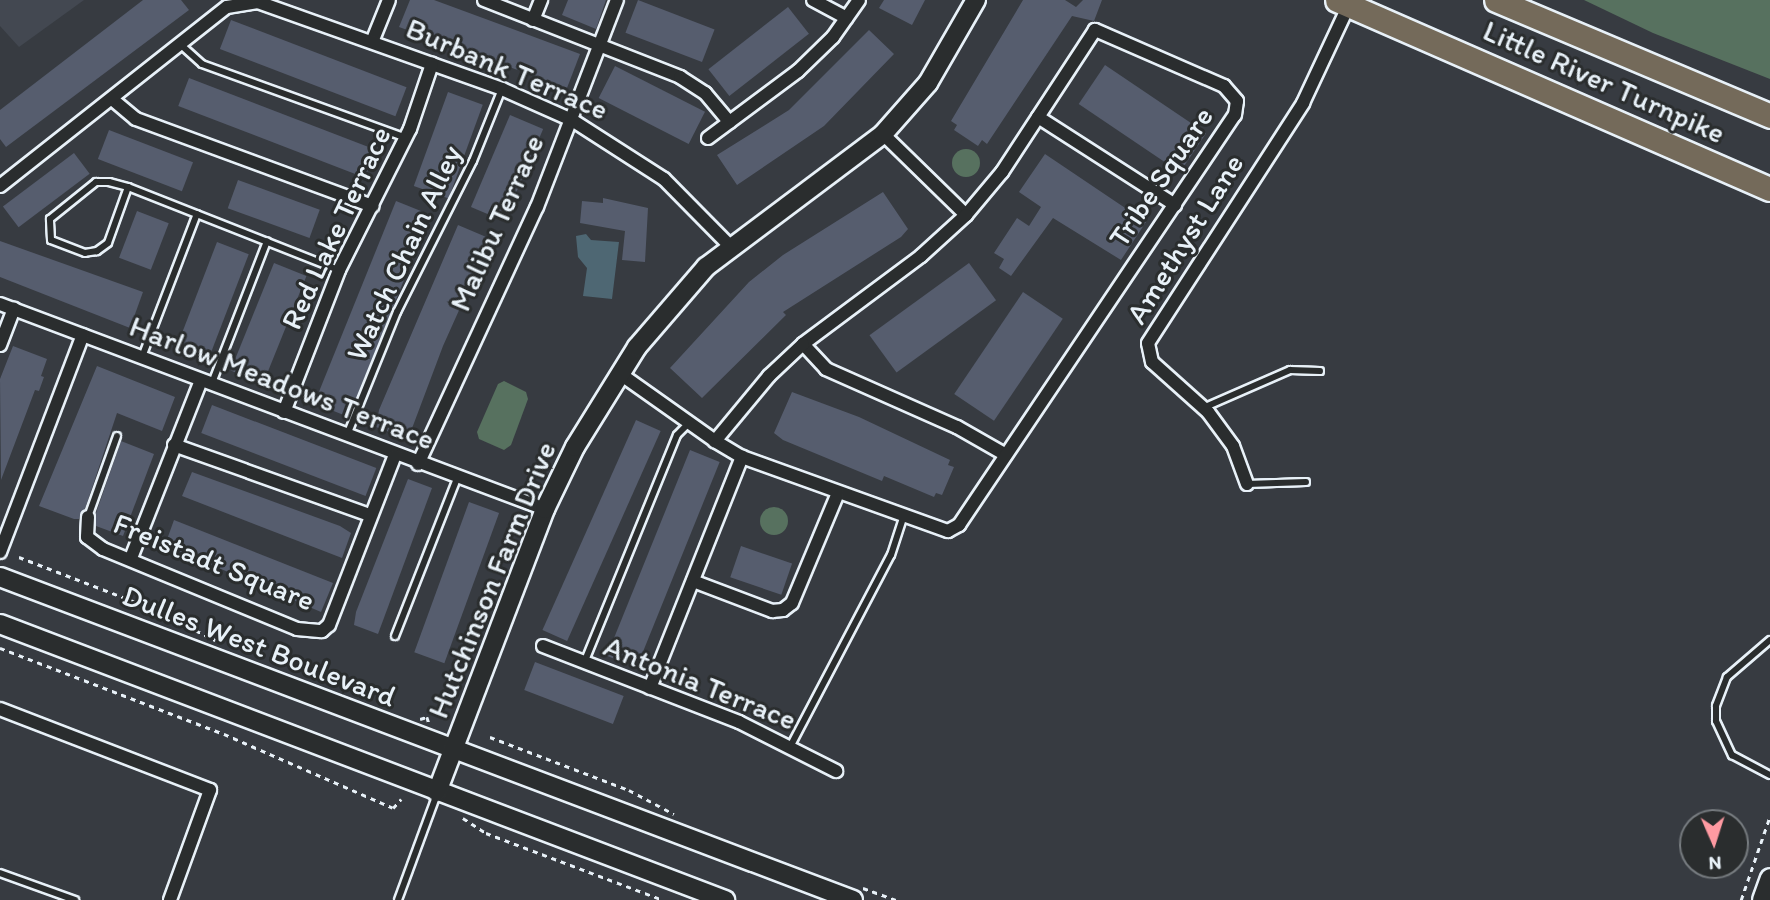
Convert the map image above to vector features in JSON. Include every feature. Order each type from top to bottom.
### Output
[{"type":"highway","name":"Little River Turnpike","points":[[1496,0],[1770,116]]},
{"type":"highway","name":"Little River Turnpike","points":[[1343,3],[1770,189]]},
{"type":"street","points":[[372,42],[389,0]]},
{"type":"street","points":[[484,0],[680,77],[705,93],[729,122]]},
{"type":"street","points":[[533,20],[541,0]]},
{"type":"street","name":"Malibu Terrace","points":[[418,464],[537,207],[618,0]]},
{"type":"street","points":[[813,0],[847,19]]},
{"type":"street","points":[[708,138],[798,71],[847,19],[859,0]]},
{"type":"street","name":"Hutchinson Farm Drive","points":[[437,792],[545,509],[619,373],[684,289],[730,246],[883,134],[928,83],[976,0]]},
{"type":"street","name":"Burbank Terrace","points":[[0,186],[227,7],[248,1],[502,89],[572,120],[624,149],[664,179],[699,210],[730,246]]},
{"type":"street","name":"Amethyst Lane","points":[[1247,484],[1233,446],[1203,408],[1152,362],[1148,342],[1304,103],[1343,3]]},
{"type":"street","name":"Tribe Square","points":[[619,373],[715,441],[742,457],[938,530],[959,525],[1235,115],[1237,101],[1224,86],[1095,30],[1002,173],[966,215],[921,256],[803,344],[769,376],[715,441]]},
{"type":"street","name":"Red Lake Terrace","points":[[284,412],[339,270],[406,138],[432,64]]},
{"type":"street","points":[[112,99],[136,119],[372,206]]},
{"type":"street","points":[[1038,117],[1175,205]]},
{"type":"street","points":[[883,134],[966,215]]},
{"type":"street","name":"Harlow Meadows Terrace","points":[[0,304],[457,479],[545,509]]},
{"type":"street","points":[[0,345],[14,309]]},
{"type":"street","points":[[0,552],[83,335]]},
{"type":"street","points":[[803,344],[826,369],[850,382],[957,427],[1006,455]]},
{"type":"street","points":[[131,558],[174,445],[206,382]]},
{"type":"street","points":[[174,445],[370,515]]},
{"type":"street","name":"Freistadt Square","points":[[88,517],[85,530],[93,543],[298,629],[322,631],[329,625],[395,455]]},
{"type":"street","points":[[650,688],[742,457]]},
{"type":"street","points":[[693,581],[772,611],[783,610],[792,603],[838,493]]},
{"type":"street","name":"Dulles West Boulevard","points":[[0,577],[453,750],[856,893]]},
{"type":"street","points":[[0,624],[724,900]]},
{"type":"street","name":"Antonia Terrace","points":[[542,646],[790,747],[836,771]]},
{"type":"street","points":[[0,709],[210,790],[170,900]]},
{"type":"street","points":[[1762,900],[1770,878]]},
{"type":"lane","points":[[181,45],[202,64],[406,138]]},
{"type":"lane","name":"Watch Chain Alley","points":[[346,436],[397,313],[473,160],[502,89]]},
{"type":"lane","points":[[128,187],[108,243],[97,251],[85,253],[51,240],[50,219],[96,181],[128,187],[339,270]]},
{"type":"lane","points":[[142,357],[197,214]]},
{"type":"lane","points":[[206,382],[267,242]]},
{"type":"lane","points":[[1203,408],[1290,370],[1320,371]]},
{"type":"lane","points":[[584,663],[677,435],[689,423]]},
{"type":"lane","points":[[88,517],[117,436]]},
{"type":"lane","points":[[395,636],[457,479]]},
{"type":"lane","points":[[1247,484],[1306,482]]},
{"type":"lane","points":[[790,747],[891,555],[903,517]]},
{"type":"lane","points":[[1770,640],[1727,677],[1716,706],[1716,721],[1732,755],[1770,775]]},
{"type":"lane","points":[[398,900],[437,792]]},
{"type":"lane","points":[[0,873],[75,900]]},
{"type":"path","points":[[19,557],[151,608],[221,643]]},
{"type":"path","points":[[0,648],[224,734],[393,808],[401,799]]},
{"type":"path","points":[[417,718],[427,717],[429,723]]},
{"type":"path","points":[[490,737],[629,790],[686,820]]},
{"type":"path","points":[[459,813],[469,825],[486,833],[663,900]]},
{"type":"path","points":[[1741,900],[1770,816]]},
{"type":"path","points":[[856,893],[896,900]]},
{"type":"shaded area","points":[[0,0],[84,0],[19,47],[0,26]]},
{"type":"green space","points":[[1584,0],[1770,0],[1770,79],[1653,33]]},
{"type":"green space","points":[[966,149],[976,153],[980,163],[976,173],[966,177],[956,173],[952,163],[956,153]]},
{"type":"green space","points":[[504,381],[526,392],[528,399],[511,445],[504,450],[479,439],[477,432],[498,384]]},
{"type":"green space","points":[[774,507],[784,511],[788,521],[784,531],[774,535],[764,531],[760,521],[764,511]]},
{"type":"water","points":[[586,234],[591,240],[619,242],[612,299],[583,296],[587,268],[578,257],[576,236]]},
{"type":"building","points":[[143,0],[181,0],[189,10],[6,147],[0,139],[0,110]]},
{"type":"building","points":[[410,0],[434,0],[580,54],[567,88],[399,27]]},
{"type":"building","points":[[568,0],[606,0],[596,29],[562,15]]},
{"type":"building","points":[[638,0],[715,29],[702,62],[625,33]]},
{"type":"building","points":[[884,0],[925,0],[912,25],[879,8]]},
{"type":"building","points":[[1023,0],[1065,0],[1076,7],[1083,0],[1102,0],[1094,21],[1072,16],[987,144],[982,140],[978,146],[954,130],[957,125],[951,121]]},
{"type":"building","points":[[788,7],[809,34],[729,96],[708,69]]},
{"type":"building","points":[[231,20],[407,87],[395,116],[220,49]]},
{"type":"building","points":[[869,30],[894,54],[824,126],[737,185],[717,155],[789,110]]},
{"type":"building","points":[[1105,65],[1206,133],[1180,172],[1079,104]]},
{"type":"building","points":[[615,66],[705,112],[689,144],[599,98]]},
{"type":"building","points":[[189,78],[376,150],[365,178],[178,106]]},
{"type":"building","points":[[448,92],[483,105],[449,199],[414,186]]},
{"type":"building","points":[[510,115],[543,129],[504,221],[471,207]]},
{"type":"building","points":[[109,130],[193,162],[182,191],[98,159]]},
{"type":"building","points":[[74,153],[90,174],[19,227],[3,207]]},
{"type":"building","points":[[1045,154],[1146,222],[1121,260],[1053,218],[1011,276],[999,268],[1004,259],[994,253],[1017,218],[1029,226],[1041,207],[1019,192]]},
{"type":"building","points":[[238,180],[320,210],[309,238],[228,208]]},
{"type":"building","points":[[883,192],[908,229],[901,237],[783,312],[786,315],[702,398],[670,368],[749,282],[783,255]]},
{"type":"building","points":[[603,198],[648,208],[645,262],[622,260],[625,231],[580,223],[582,201],[603,203]]},
{"type":"building","points":[[396,201],[430,215],[349,417],[314,403]]},
{"type":"building","points":[[137,211],[169,223],[151,270],[119,258]]},
{"type":"building","points":[[458,225],[491,239],[443,346],[408,439],[376,427],[379,410]]},
{"type":"building","points":[[0,241],[143,292],[130,328],[0,277]]},
{"type":"building","points":[[217,242],[249,254],[207,362],[175,350]]},
{"type":"building","points":[[274,263],[306,276],[263,384],[231,371]]},
{"type":"building","points":[[969,263],[996,300],[897,373],[869,335]]},
{"type":"building","points":[[1023,292],[1063,319],[994,421],[954,394]]},
{"type":"building","points":[[13,346],[47,359],[39,391],[35,390],[1,480],[0,379]]},
{"type":"building","points":[[97,366],[175,397],[162,431],[117,413],[85,509],[79,519],[74,519],[39,506]]},
{"type":"building","points":[[792,392],[859,417],[950,460],[948,465],[954,467],[942,495],[936,493],[934,497],[884,476],[882,481],[783,440],[774,433]]},
{"type":"building","points":[[212,405],[376,468],[366,496],[201,433]]},
{"type":"building","points":[[636,420],[661,431],[567,641],[542,630]]},
{"type":"building","points":[[121,441],[154,454],[123,536],[96,526],[96,513]]},
{"type":"building","points":[[690,450],[720,462],[637,668],[607,656]]},
{"type":"building","points":[[192,472],[340,526],[351,533],[342,558],[182,496]]},
{"type":"building","points":[[408,479],[432,488],[378,634],[354,625],[356,612]]},
{"type":"building","points":[[469,502],[499,513],[444,663],[414,652]]},
{"type":"building","points":[[174,520],[333,583],[321,612],[165,545]]},
{"type":"building","points":[[741,546],[792,564],[781,595],[730,577]]},
{"type":"building","points":[[535,662],[624,696],[613,724],[524,690]]}]
